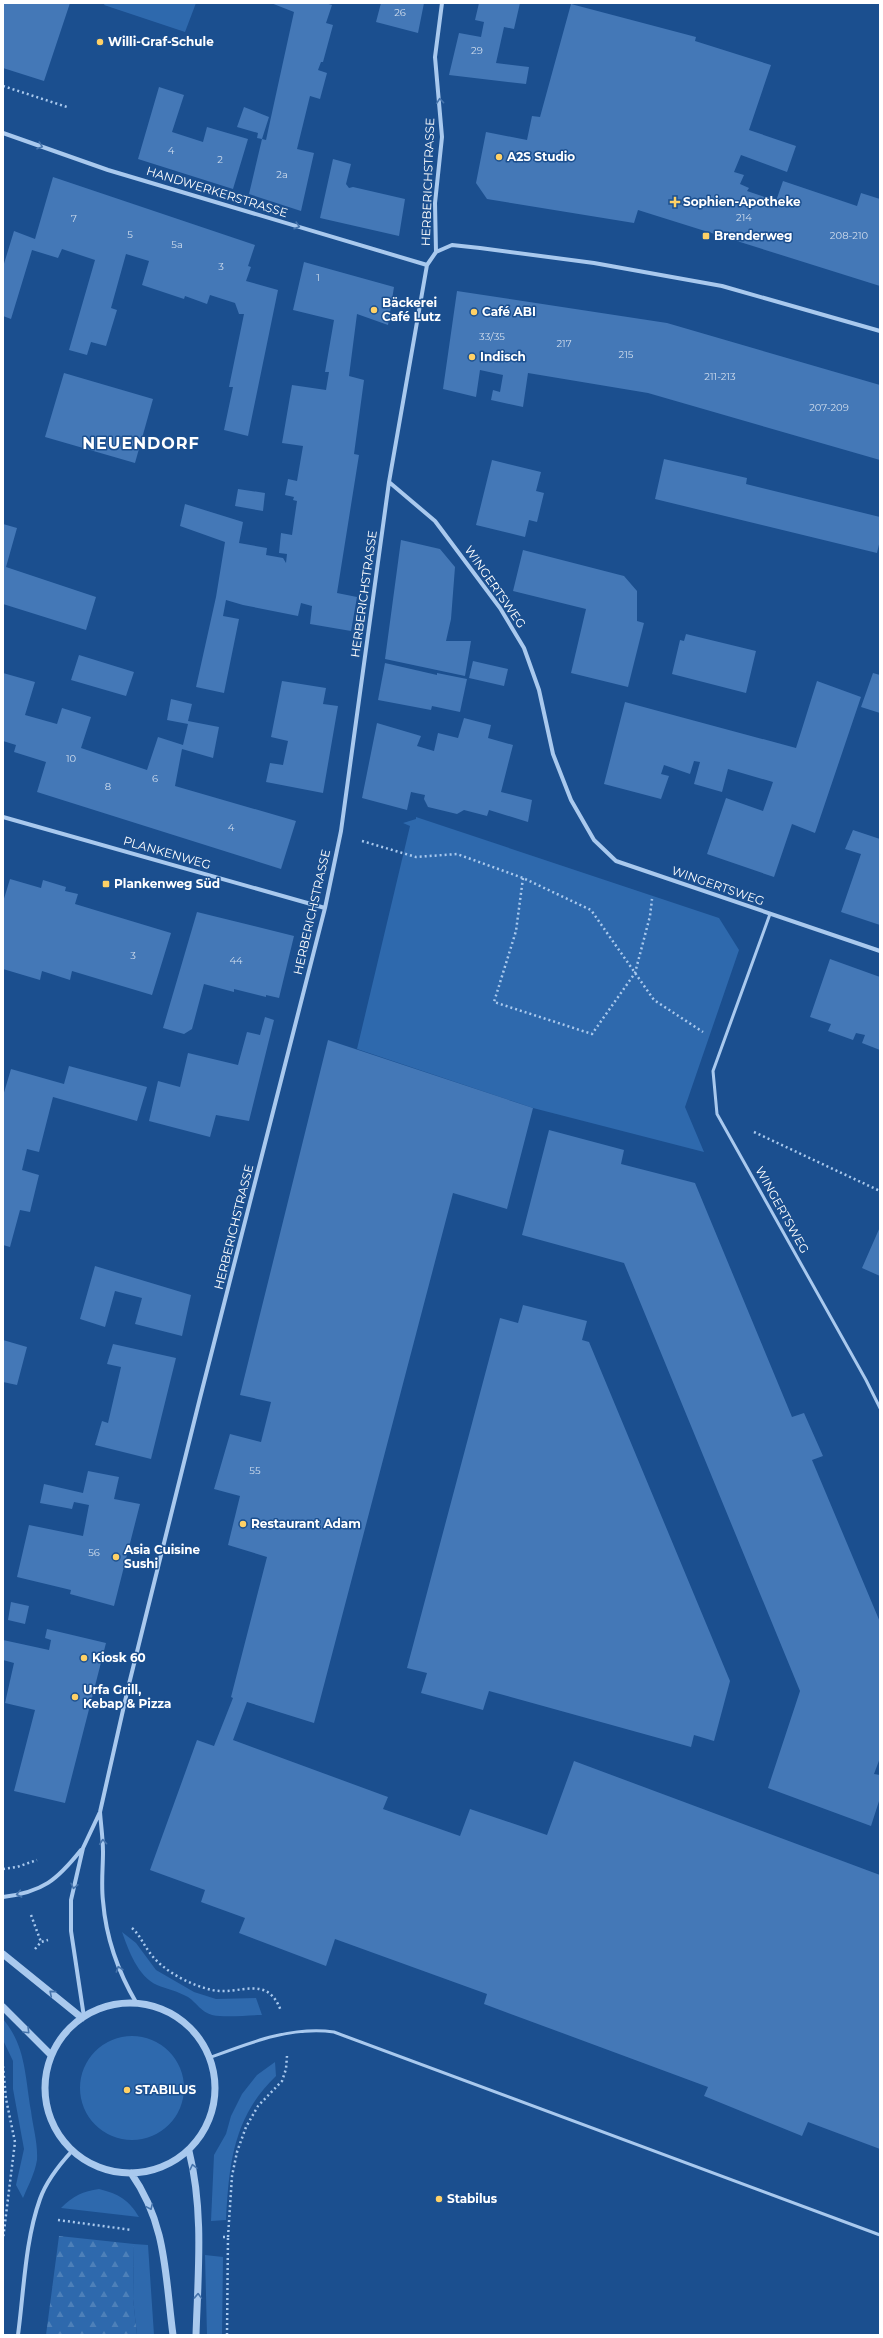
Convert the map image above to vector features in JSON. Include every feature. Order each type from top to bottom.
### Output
[{"type":"street","name":"HERBERICHSTRASSE","points":[[83,2017],[70,1931],[71,1900],[83,1848],[100,1812],[128,1688],[196,1413],[325,908],[340,835],[389,482],[427,265],[436,252],[435,203],[442,137],[435,57],[442,3]]},
{"type":"street","name":"HANDWERKERSTRASSE","points":[[3,133],[108,170],[427,265]]},
{"type":"street","points":[[436,252],[452,245],[594,263],[722,286],[880,330]]},
{"type":"street","name":"WINGERTSWEG","points":[[389,482],[435,520],[500,608],[524,648],[540,690],[553,754],[571,800],[594,840],[616,861],[770,914]]},
{"type":"street","name":"PLANKENWEG","points":[[3,817],[325,908]]},
{"type":"street","points":[[770,914],[880,951]]},
{"type":"street","name":"HERBERICHSTRASSE","points":[[100,1812],[103,1852],[103,1902],[107,1925],[112,1950],[121,1977],[137,2004]]},
{"type":"street","points":[[3,1897],[40,1888],[62,1874],[83,1848]]},
{"type":"street","points":[[3,1954],[83,2017]]},
{"type":"street","points":[[118,2004],[137,2004],[161,2008],[185,2022],[201,2040],[209,2058],[214,2099],[210,2116],[189,2151],[170,2166],[148,2172],[131,2173],[110,2171],[90,2164],[72,2151],[56,2131],[47,2106],[45,2080],[51,2055],[64,2034],[83,2017],[100,2007],[118,2004]]},
{"type":"street","points":[[3,2007],[51,2055]]},
{"type":"street","points":[[18,2335],[34,2217],[40,2197],[60,2164],[72,2151]]},
{"type":"street","points":[[189,2151],[197,2193],[200,2236],[196,2335]]},
{"type":"street","points":[[131,2173],[144,2192],[160,2234],[173,2335]]},
{"type":"lane","name":"WINGERTSWEG","points":[[770,914],[713,1071],[717,1114],[863,1373],[880,1408]]},
{"type":"lane","points":[[209,2058],[256,2041],[300,2031],[320,2030],[352,2037],[880,2235]]},
{"type":"path","points":[[3,86],[68,107]]},
{"type":"path","points":[[340,835],[416,857],[456,854],[523,878],[590,910],[654,1000],[723,1044]]},
{"type":"path","points":[[523,878],[516,930],[494,1002],[592,1034],[636,973],[650,916],[655,874]]},
{"type":"path","points":[[717,1114],[880,1191]]},
{"type":"path","points":[[107,1925],[119,1923],[130,1926],[139,1934],[158,1963],[191,1983],[213,1990],[228,1991],[250,1988],[265,1990],[275,2000],[280,2010],[287,2059],[286,2069],[282,2081],[258,2106],[246,2127],[237,2152],[232,2176],[228,2237],[227,2335]]},
{"type":"path","points":[[20,1966],[41,1942],[70,1931]]},
{"type":"path","points":[[3,2066],[4,2082],[14,2142],[3,2239]]},
{"type":"path","points":[[6,2212],[160,2234]]},
{"type":"path","points":[[200,2236],[228,2237]]},
{"type":"green space","points":[[105,3],[196,3],[185,32],[104,5]]},
{"type":"green space","points":[[416,817],[719,918],[739,950],[685,1107],[704,1152],[533,1108],[357,1049],[410,826],[403,823],[416,819]]},
{"type":"green space","points":[[122,1932],[136,1943],[156,1970],[194,1992],[216,1999],[256,1998],[262,2015],[218,2016],[208,2014],[188,1997],[150,1981],[144,1976],[135,1962]]},
{"type":"green space","points":[[3,2019],[11,2029],[23,2062],[37,2148],[36,2165],[23,2198],[16,2185],[24,2149],[13,2089],[13,2061],[3,2040]]},
{"type":"green space","points":[[132,2036],[152,2040],[161,2044],[169,2051],[176,2059],[180,2068],[184,2088],[180,2108],[176,2117],[169,2125],[161,2132],[152,2136],[132,2140],[112,2136],[103,2132],[95,2125],[88,2117],[84,2108],[80,2088],[84,2068],[88,2059],[95,2051],[103,2044],[112,2040]]},
{"type":"green space","points":[[275,2062],[276,2076],[250,2108],[236,2143],[229,2180],[226,2220],[211,2221],[214,2155],[226,2134],[231,2116],[242,2094],[257,2075]]},
{"type":"green space","points":[[99,2189],[123,2198],[139,2217],[61,2208],[78,2195]]},
{"type":"green space","points":[[59,2236],[134,2244],[133,2299],[137,2335],[46,2335]]},
{"type":"green space","points":[[134,2244],[148,2245],[154,2335],[137,2335],[133,2299]]},
{"type":"green space","points":[[205,2255],[223,2257],[222,2335],[207,2335]]},
{"type":"building","points":[[3,3],[70,3],[44,81],[3,68]]},
{"type":"building","points":[[271,3],[325,3],[332,5],[326,23],[333,25],[323,62],[321,62],[318,70],[327,73],[320,99],[310,96],[297,149],[314,153],[301,211],[249,194],[262,139],[266,140],[294,12]]},
{"type":"building","points":[[381,3],[424,3],[418,33],[376,22]]},
{"type":"building","points":[[479,3],[520,3],[514,29],[504,27],[496,63],[529,67],[526,84],[449,75],[459,33],[481,37],[484,22],[475,20]]},
{"type":"building","points":[[571,4],[696,37],[695,41],[771,65],[749,130],[796,146],[787,172],[741,155],[734,172],[744,175],[740,184],[749,188],[747,191],[776,201],[783,181],[857,206],[861,193],[880,199],[880,286],[638,210],[634,223],[487,199],[476,183],[486,132],[527,140],[532,116],[540,117]]},
{"type":"building","points":[[159,87],[184,95],[172,132],[203,142],[207,127],[248,139],[233,189],[138,159]]},
{"type":"building","points":[[244,107],[269,117],[262,139],[257,138],[258,133],[237,127]]},
{"type":"building","points":[[333,159],[351,164],[346,184],[349,188],[353,187],[405,199],[399,236],[320,218]]},
{"type":"building","points":[[53,177],[255,245],[248,266],[251,267],[246,281],[278,290],[248,436],[224,430],[233,387],[229,387],[244,314],[239,314],[235,303],[210,295],[207,304],[185,296],[184,299],[142,285],[149,261],[126,254],[111,308],[117,310],[106,346],[91,342],[87,355],[69,350],[95,260],[62,249],[58,258],[32,250],[11,319],[3,316],[3,267],[14,231],[35,239]]},
{"type":"building","points":[[304,262],[394,287],[388,325],[357,314],[349,376],[364,380],[354,454],[359,455],[337,593],[357,597],[351,631],[310,624],[312,606],[301,603],[298,616],[226,600],[223,616],[239,619],[224,693],[196,687],[216,597],[225,542],[180,526],[185,504],[243,522],[239,543],[267,548],[266,555],[283,558],[286,563],[287,554],[279,553],[281,533],[292,535],[297,501],[293,500],[294,497],[285,495],[288,479],[297,481],[303,446],[282,443],[292,385],[326,390],[329,372],[325,372],[334,320],[293,310]]},
{"type":"building","points":[[457,291],[667,323],[880,385],[880,460],[648,393],[528,373],[523,407],[491,400],[493,390],[500,392],[503,375],[480,370],[476,397],[443,389]]},
{"type":"building","points":[[64,373],[153,399],[135,463],[45,437]]},
{"type":"building","points":[[664,459],[747,478],[746,484],[880,517],[880,540],[877,553],[655,499]]},
{"type":"building","points":[[492,460],[541,472],[536,491],[544,493],[537,522],[529,520],[525,537],[476,525]]},
{"type":"building","points":[[238,489],[265,493],[263,511],[235,506]]},
{"type":"building","points":[[3,524],[17,528],[6,567],[96,597],[86,630],[3,604]]},
{"type":"building","points":[[401,540],[440,549],[455,567],[451,619],[446,641],[471,641],[465,676],[385,659]]},
{"type":"building","points":[[523,550],[624,576],[637,591],[637,621],[644,623],[628,687],[571,673],[586,609],[513,591]]},
{"type":"building","points":[[686,634],[756,651],[746,693],[672,674],[680,640],[684,641]]},
{"type":"building","points":[[79,655],[134,672],[126,696],[71,680]]},
{"type":"building","points":[[473,661],[508,669],[504,686],[469,678]]},
{"type":"building","points":[[385,663],[437,675],[437,673],[467,679],[460,712],[432,706],[431,710],[378,700]]},
{"type":"building","points":[[3,673],[35,682],[25,715],[57,724],[62,708],[91,717],[81,748],[147,770],[158,737],[183,745],[188,724],[167,720],[171,699],[192,704],[188,721],[219,727],[213,758],[182,749],[175,786],[296,821],[281,869],[37,792],[46,762],[14,752],[16,745],[3,741]]},
{"type":"building","points":[[873,673],[880,675],[880,713],[861,707]]},
{"type":"building","points":[[282,681],[326,688],[323,704],[338,706],[323,793],[266,782],[270,763],[283,765],[288,741],[271,737]]},
{"type":"building","points":[[817,681],[861,697],[815,833],[792,824],[774,877],[707,854],[726,798],[763,811],[773,782],[728,769],[722,792],[694,784],[700,762],[694,761],[690,774],[664,765],[661,774],[669,776],[661,799],[604,784],[625,702],[796,748]]},
{"type":"building","points":[[464,718],[491,725],[488,738],[513,745],[501,792],[532,800],[528,822],[489,810],[487,816],[464,810],[457,814],[428,807],[424,799],[425,795],[411,792],[407,810],[362,798],[377,723],[421,736],[417,746],[434,751],[438,733],[458,738]]},
{"type":"building","points":[[853,830],[880,839],[880,925],[841,912],[861,854],[845,849]]},
{"type":"building","points":[[10,879],[41,888],[43,880],[66,887],[65,891],[78,894],[75,904],[171,933],[152,995],[72,971],[70,980],[42,971],[40,980],[3,969],[3,902]]},
{"type":"building","points":[[197,912],[294,936],[279,998],[266,995],[266,997],[234,989],[234,992],[204,984],[192,1029],[184,1034],[163,1028]]},
{"type":"building","points":[[830,959],[880,977],[880,1050],[862,1043],[865,1035],[856,1033],[853,1040],[828,1031],[831,1024],[810,1017]]},
{"type":"building","points":[[265,1017],[274,1020],[249,1121],[216,1115],[210,1137],[149,1121],[158,1081],[180,1087],[188,1053],[238,1065],[247,1032],[260,1035]]},
{"type":"building","points":[[328,1040],[533,1108],[507,1209],[453,1193],[314,1723],[247,1702],[233,1740],[388,1797],[383,1809],[460,1836],[470,1809],[547,1835],[574,1761],[880,1875],[880,2149],[808,2122],[802,2136],[704,2096],[708,2087],[484,2004],[487,1994],[335,1939],[326,1966],[239,1933],[245,1918],[201,1902],[205,1890],[150,1870],[197,1740],[214,1746],[233,1698],[231,1697],[267,1557],[228,1545],[240,1496],[214,1489],[230,1434],[261,1442],[271,1402],[240,1395]]},
{"type":"building","points":[[69,1066],[147,1087],[137,1121],[53,1097],[39,1152],[27,1149],[22,1170],[39,1175],[30,1212],[20,1210],[10,1247],[3,1245],[3,1096],[11,1069],[64,1084]]},
{"type":"building","points":[[549,1130],[624,1150],[621,1164],[695,1183],[792,1417],[804,1413],[823,1456],[812,1460],[880,1622],[880,1758],[874,1774],[880,1775],[880,1798],[871,1826],[768,1788],[800,1691],[624,1263],[522,1235]]},
{"type":"building","points":[[880,1227],[880,1276],[862,1268]]},
{"type":"building","points":[[95,1266],[191,1295],[182,1336],[135,1324],[142,1298],[115,1291],[105,1327],[80,1319]]},
{"type":"building","points":[[523,1305],[587,1321],[582,1340],[589,1342],[730,1681],[714,1741],[694,1735],[691,1747],[489,1691],[483,1710],[421,1693],[427,1673],[407,1668],[500,1318],[518,1323]]},
{"type":"building","points":[[3,1340],[27,1347],[17,1385],[3,1382]]},
{"type":"building","points":[[113,1344],[176,1358],[151,1459],[95,1445],[102,1421],[108,1423],[121,1367],[107,1364]]},
{"type":"building","points":[[88,1471],[119,1477],[114,1499],[140,1504],[114,1606],[70,1594],[71,1590],[17,1577],[29,1525],[83,1536],[89,1505],[74,1502],[72,1509],[40,1503],[44,1484],[83,1493]]},
{"type":"building","points":[[11,1602],[29,1606],[25,1624],[8,1620]]},
{"type":"building","points":[[47,1629],[106,1643],[65,1803],[14,1791],[35,1710],[5,1703],[14,1663],[3,1660],[3,1640],[49,1650],[51,1640],[45,1638]]},
{"type":"place","name":"Willi-Graf-Schule","points":[[100,42]]},
{"type":"place","name":"A2S Studio","points":[[499,157]]},
{"type":"place","name":"Sophien-Apotheke","points":[[675,202]]},
{"type":"place","name":"Brenderweg","points":[[706,236]]},
{"type":"place","name":"Bäckerei Café Lutz","points":[[374,310]]},
{"type":"place","name":"Café ABI","points":[[474,312]]},
{"type":"place","name":"Indisch","points":[[472,357]]},
{"type":"place","name":"Plankenweg Süd","points":[[106,884]]},
{"type":"place","name":"Restaurant Adam","points":[[243,1524]]},
{"type":"place","name":"Asia Cuisine Sushi","points":[[116,1557]]},
{"type":"place","name":"Kiosk 60","points":[[84,1658]]},
{"type":"place","name":"Urfa Grill, Kebap & Pizza","points":[[75,1697]]},
{"type":"place","name":"STABILUS","points":[[127,2090]]},
{"type":"place","name":"Stabilus","points":[[439,2199]]},
{"type":"district","name":"NEUENDORF","points":[[141,443]]}]
